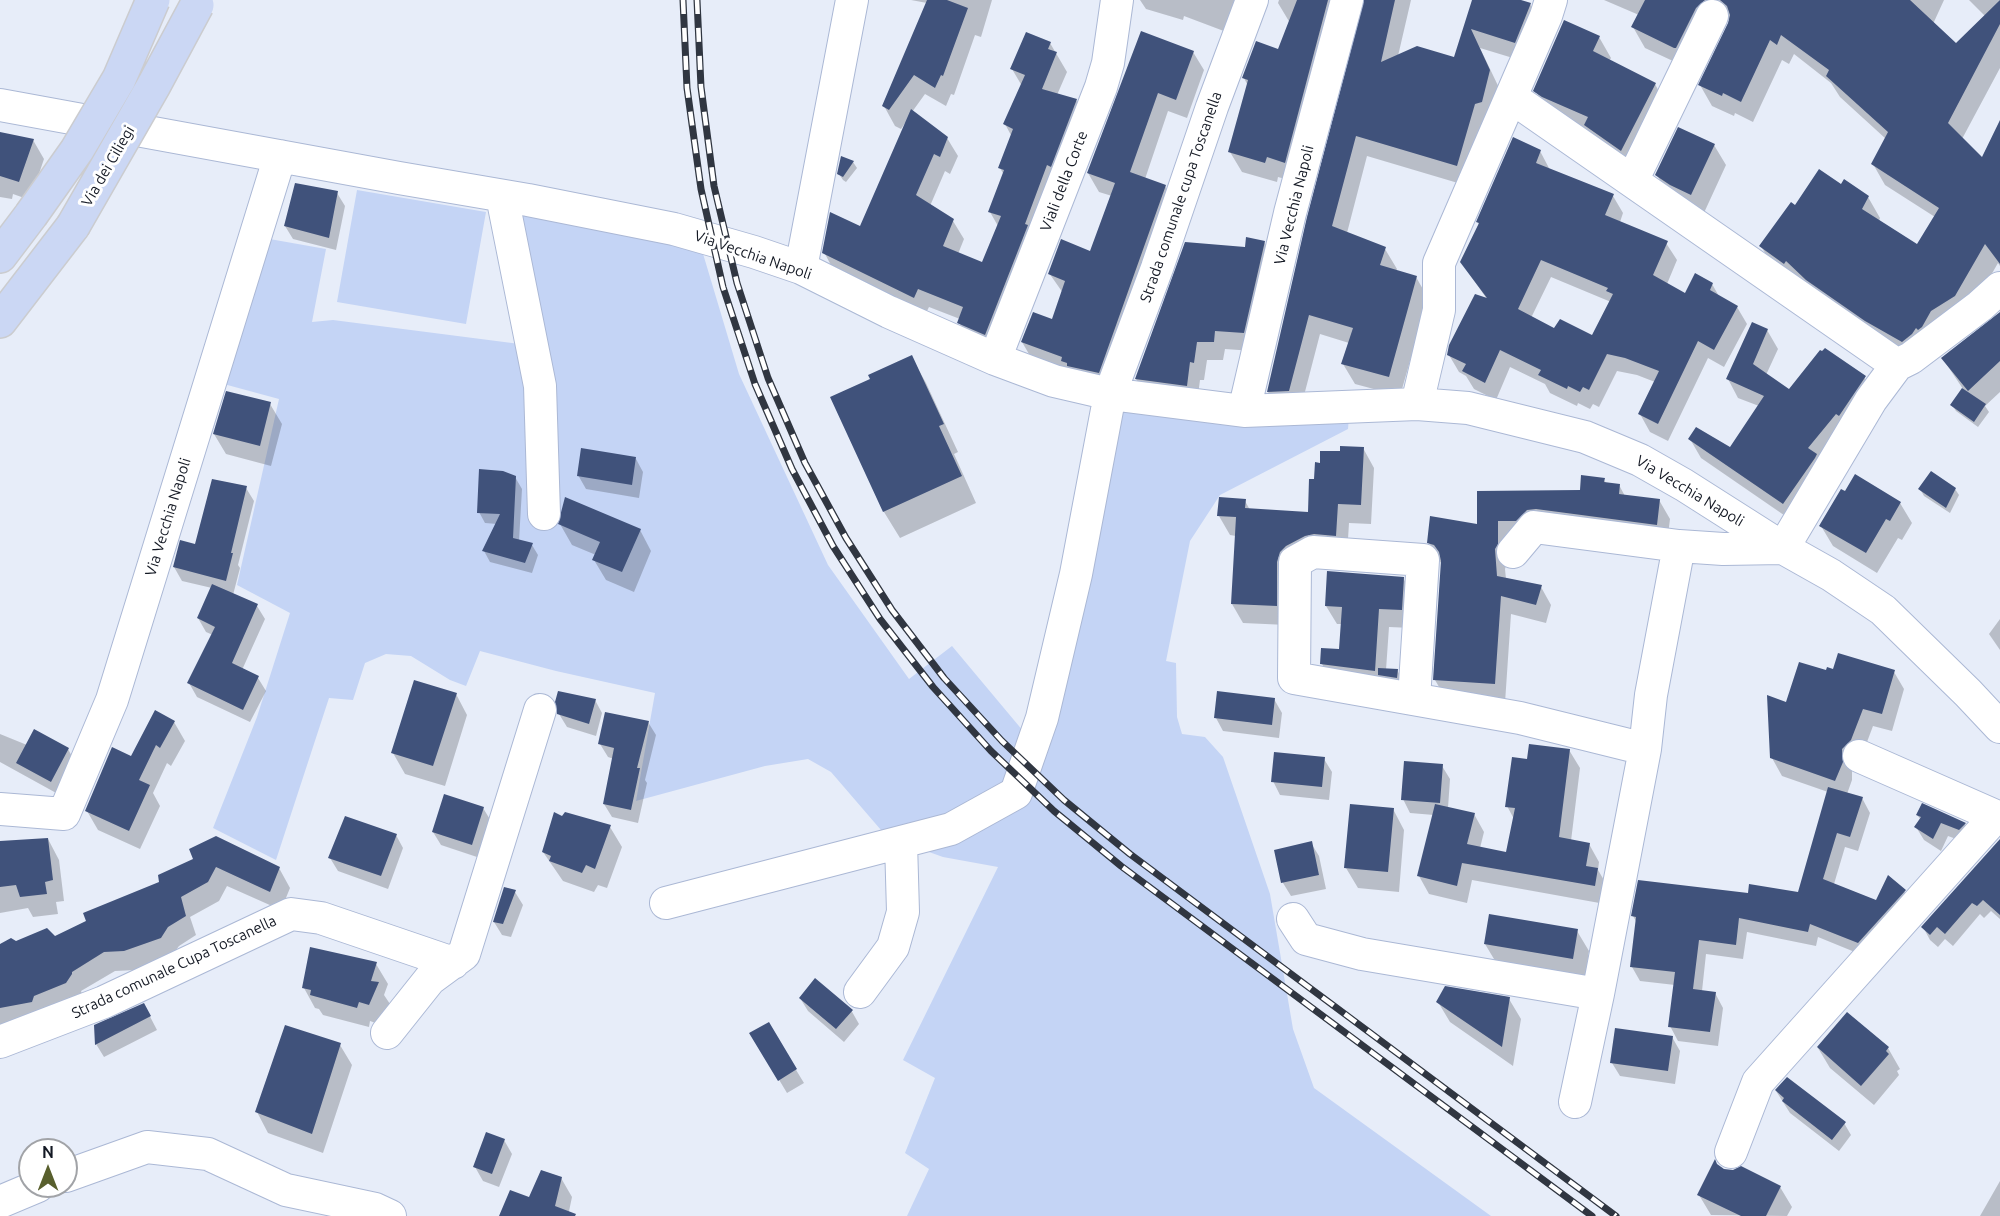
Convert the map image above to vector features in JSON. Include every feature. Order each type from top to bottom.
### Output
[{"type":"main road","points":[[0,256],[32,215],[76,150],[119,79],[153,0]]},
{"type":"main road","name":"Via dei Ciliegi","points":[[0,321],[73,226],[144,104],[198,2]]},
{"type":"street","points":[[801,268],[852,0]]},
{"type":"street","name":"Viali della Corte","points":[[995,358],[1101,87],[1108,63],[1117,0]]},
{"type":"street","name":"Strada comunale cupa Toscanella","points":[[666,903],[951,829],[1016,793],[1042,718],[1076,574],[1110,394],[1252,0]]},
{"type":"street","name":"Via Vecchia Napoli","points":[[1244,411],[1290,213],[1347,0]]},
{"type":"street","points":[[1417,404],[1439,310],[1439,263],[1551,0]]},
{"type":"street","points":[[1632,181],[1712,16]]},
{"type":"street","points":[[1511,97],[1897,365]]},
{"type":"street","name":"Via Vecchia Napoli","points":[[0,105],[674,229],[801,268],[889,312],[995,358],[1054,381],[1110,394],[1244,411],[1417,404],[1468,408],[1585,437],[1640,460],[1831,575],[1883,610],[2000,727]]},
{"type":"street","name":"Via Vecchia Napoli","points":[[0,809],[64,814],[112,700],[280,156]]},
{"type":"street","points":[[502,196],[540,386],[544,513]]},
{"type":"street","points":[[1513,552],[1534,527],[1679,546],[1723,549],[1783,548],[1871,400],[1897,365],[1911,358],[2000,288]]},
{"type":"street","points":[[1575,1102],[1646,749],[1651,695],[1679,546]]},
{"type":"street","points":[[1414,699],[1423,560],[1313,552],[1295,562],[1294,678],[1520,718],[1646,749]]},
{"type":"street","points":[[387,1033],[430,979],[464,954],[540,710]]},
{"type":"street","points":[[1731,1152],[1758,1082],[1998,817],[1860,756]]},
{"type":"street","points":[[860,992],[892,947],[903,912],[901,842]]},
{"type":"street","name":"Strada comunale Cupa Toscanella","points":[[0,1042],[104,1002],[291,914],[321,918],[453,963]]},
{"type":"street","points":[[1293,920],[1306,939],[1362,954],[1598,994]]},
{"type":"street","points":[[78,1172],[147,1147],[208,1154],[286,1190],[375,1209],[390,1216]]},
{"type":"street","points":[[0,1202],[18,1194]]},
{"type":"shaded area","points":[[357,190],[486,212],[466,324],[337,302]]},
{"type":"shaded area","points":[[519,207],[701,247],[739,374],[828,565],[909,679],[952,646],[1039,750],[1119,403],[1349,417],[1348,429],[1220,495],[1190,541],[1166,661],[1176,663],[1177,717],[1182,734],[1205,737],[1223,757],[1270,894],[1293,1029],[1314,1088],[1491,1216],[907,1216],[929,1169],[905,1153],[935,1078],[903,1060],[998,867],[943,857],[887,837],[831,772],[808,759],[765,766],[636,801],[655,693],[480,651],[466,686],[450,680],[411,656],[386,654],[365,663],[353,700],[329,698],[276,860],[213,828],[257,717],[290,613],[237,585],[279,399],[220,383],[264,238],[326,249],[312,322],[333,320],[543,347]]},
{"type":"building","points":[[927,0],[947,0],[968,8],[943,76],[941,75],[935,88],[914,75],[889,110],[882,106]]},
{"type":"building","points":[[1297,0],[1328,0],[1285,163],[1267,157],[1265,163],[1228,152],[1248,80],[1242,78],[1256,41],[1278,49]]},
{"type":"building","points":[[1364,0],[1395,0],[1381,62],[1417,46],[1454,57],[1472,0],[1521,0],[1531,3],[1515,43],[1471,29],[1490,70],[1482,102],[1475,104],[1457,166],[1356,136],[1332,226],[1386,247],[1380,265],[1417,276],[1389,377],[1341,364],[1353,328],[1309,315],[1289,391],[1267,392],[1307,217]]},
{"type":"building","points":[[1645,0],[1705,0],[1696,8],[1674,48],[1631,27]]},
{"type":"building","points":[[1720,0],[1910,0],[1956,43],[2000,0],[2000,24],[1948,123],[1982,157],[2000,120],[2000,264],[1985,244],[1955,296],[1931,311],[1922,327],[1918,330],[1916,328],[1902,342],[1865,321],[1806,280],[1786,261],[1784,264],[1759,246],[1791,202],[1795,205],[1819,169],[1841,184],[1844,179],[1869,196],[1862,209],[1917,244],[1939,208],[1871,164],[1888,132],[1826,76],[1829,70],[1781,35],[1777,45],[1770,40],[1741,102],[1698,85],[1728,23],[1730,15],[1727,6]]},
{"type":"building","points":[[1564,20],[1600,36],[1593,51],[1656,83],[1621,151],[1584,125],[1588,117],[1533,91]]},
{"type":"building","points":[[1141,31],[1194,51],[1176,100],[1158,93],[1130,172],[1166,185],[1099,373],[1067,366],[1067,363],[1061,361],[1062,357],[1021,342],[1033,312],[1052,319],[1065,281],[1048,274],[1061,239],[1090,251],[1115,183],[1087,173]]},
{"type":"building","points":[[1026,32],[1051,42],[1048,49],[1057,52],[1042,89],[1077,99],[1051,167],[1047,165],[1025,224],[1028,225],[985,335],[957,323],[963,307],[918,289],[914,298],[822,253],[830,212],[860,226],[911,109],[948,137],[940,157],[934,154],[916,195],[954,219],[943,246],[982,262],[1001,216],[988,212],[1004,170],[998,168],[1013,129],[1003,124],[1025,75],[1010,69]]},
{"type":"building","points":[[1678,127],[1715,144],[1691,195],[1655,175]]},
{"type":"building","points":[[0,132],[34,139],[19,182],[0,176]]},
{"type":"building","points":[[1513,137],[1541,150],[1536,163],[1614,194],[1605,215],[1668,241],[1653,275],[1685,293],[1695,273],[1713,283],[1710,290],[1738,306],[1714,350],[1698,341],[1658,424],[1638,414],[1659,371],[1625,358],[1607,354],[1589,390],[1583,387],[1580,392],[1568,386],[1567,389],[1538,375],[1541,370],[1500,350],[1485,383],[1462,371],[1466,364],[1447,355],[1449,345],[1475,294],[1487,298],[1460,262],[1479,223],[1476,222]],"holes":[[[1541,260],[1608,288],[1606,291],[1613,294],[1592,335],[1560,319],[1554,328],[1518,309]]]},
{"type":"building","points":[[841,156],[854,161],[843,177],[837,174]]},
{"type":"building","points":[[295,183],[338,191],[329,238],[284,226]]},
{"type":"building","points":[[1246,237],[1265,241],[1244,333],[1215,331],[1214,342],[1197,342],[1194,363],[1190,362],[1187,386],[1135,379],[1185,242],[1245,247]]},
{"type":"building","points":[[2000,312],[2000,361],[1968,391],[1941,358]]},
{"type":"building","points":[[1752,322],[1768,329],[1753,364],[1789,389],[1820,350],[1825,348],[1866,376],[1839,416],[1836,414],[1808,448],[1817,454],[1783,504],[1688,439],[1696,427],[1730,447],[1764,396],[1726,379]]},
{"type":"building","points":[[912,355],[944,424],[939,426],[962,476],[883,512],[830,397],[870,379],[868,375]]},
{"type":"building","points":[[1962,388],[1986,404],[1974,422],[1950,405]]},
{"type":"building","points":[[226,391],[271,402],[260,446],[213,434]]},
{"type":"building","points":[[1340,446],[1364,447],[1361,505],[1338,504],[1336,536],[1314,534],[1305,536],[1286,546],[1280,552],[1277,562],[1277,606],[1231,604],[1236,517],[1217,516],[1219,497],[1246,499],[1245,508],[1308,512],[1309,479],[1314,479],[1315,462],[1320,463],[1320,451],[1340,451]]},
{"type":"building","points":[[581,448],[636,457],[632,485],[577,476]]},
{"type":"building","points":[[479,469],[503,471],[516,476],[513,538],[533,543],[525,563],[482,551],[500,514],[477,513]]},
{"type":"building","points":[[1931,471],[1956,488],[1946,508],[1918,489]]},
{"type":"building","points":[[1855,474],[1901,502],[1890,521],[1886,519],[1866,553],[1819,526],[1841,489],[1845,491]]},
{"type":"building","points":[[1581,475],[1605,478],[1604,482],[1620,484],[1619,494],[1660,499],[1657,525],[1536,509],[1527,510],[1516,521],[1498,521],[1498,544],[1495,549],[1497,576],[1542,585],[1536,605],[1501,596],[1495,684],[1433,680],[1441,561],[1434,545],[1427,543],[1430,516],[1477,524],[1477,491],[1580,490]]},
{"type":"building","points":[[212,479],[247,486],[226,581],[173,567],[180,540],[195,544]]},
{"type":"building","points":[[565,497],[641,529],[622,572],[592,560],[600,542],[558,524]]},
{"type":"building","points":[[1327,571],[1404,577],[1402,610],[1379,609],[1375,671],[1320,664],[1321,648],[1339,649],[1342,607],[1325,606]]},
{"type":"building","points":[[212,584],[258,604],[232,663],[259,676],[243,710],[187,683],[215,627],[197,618]]},
{"type":"building","points":[[1838,653],[1895,670],[1882,714],[1863,709],[1851,740],[1842,749],[1843,762],[1835,781],[1770,758],[1767,695],[1786,702],[1799,662],[1826,670],[1827,667],[1833,669]]},
{"type":"building","points":[[1378,668],[1398,669],[1397,678],[1378,675]]},
{"type":"building","points":[[414,680],[457,693],[433,766],[391,753]]},
{"type":"building","points":[[558,691],[596,699],[589,724],[557,714],[555,702]]},
{"type":"building","points":[[1217,691],[1275,698],[1272,725],[1214,718]]},
{"type":"building","points":[[155,710],[175,721],[160,748],[156,745],[139,780],[150,785],[129,831],[85,811],[112,747],[131,756]]},
{"type":"building","points":[[605,712],[649,721],[637,768],[640,768],[631,810],[603,804],[614,748],[598,744]]},
{"type":"building","points":[[34,729],[69,748],[51,782],[16,763]]},
{"type":"building","points":[[1529,744],[1570,749],[1559,837],[1590,843],[1586,866],[1598,868],[1595,886],[1462,863],[1457,886],[1417,876],[1435,804],[1475,813],[1467,844],[1506,852],[1515,808],[1505,807],[1512,757],[1527,759]]},
{"type":"building","points":[[1274,752],[1325,757],[1322,787],[1271,782]]},
{"type":"building","points":[[1404,761],[1443,764],[1440,803],[1401,800]]},
{"type":"building","points":[[1828,787],[1863,797],[1850,837],[1837,833],[1823,879],[1876,900],[1888,875],[1906,890],[1858,943],[1810,924],[1808,932],[1739,918],[1736,945],[1699,940],[1693,989],[1716,992],[1710,1032],[1668,1027],[1675,972],[1630,967],[1636,917],[1631,916],[1638,880],[1748,893],[1749,884],[1798,892]]},
{"type":"building","points":[[444,794],[484,807],[472,845],[432,832]]},
{"type":"building","points":[[1922,803],[1966,823],[1959,830],[1941,823],[1933,839],[1914,827],[1921,817],[1916,815]]},
{"type":"building","points":[[1350,804],[1394,808],[1388,872],[1344,868]]},
{"type":"building","points":[[554,812],[562,816],[565,812],[611,825],[595,869],[586,865],[582,873],[549,861],[551,856],[542,852]]},
{"type":"building","points":[[345,816],[397,834],[381,876],[328,858]]},
{"type":"building","points":[[216,836],[280,867],[270,892],[216,867],[208,882],[181,897],[186,916],[168,927],[161,938],[124,951],[104,952],[72,972],[66,983],[34,996],[32,1002],[0,1008],[0,944],[11,938],[16,941],[47,928],[55,936],[86,921],[83,913],[159,882],[158,875],[193,859],[189,849]]},
{"type":"building","points":[[48,838],[53,880],[45,882],[47,894],[20,897],[16,885],[0,887],[0,841]]},
{"type":"building","points":[[2000,839],[2000,915],[1983,900],[1977,906],[1972,903],[1945,934],[1937,927],[1930,935],[1921,927]]},
{"type":"building","points":[[1312,841],[1319,875],[1281,883],[1274,850]]},
{"type":"building","points":[[504,887],[516,890],[503,924],[493,922]]},
{"type":"building","points":[[1489,914],[1578,929],[1573,959],[1484,944]]},
{"type":"building","points":[[310,947],[377,962],[371,981],[379,982],[369,1005],[359,1002],[357,1008],[310,995],[311,990],[302,988]]},
{"type":"building","points":[[815,978],[853,1010],[836,1029],[799,998]]},
{"type":"building","points":[[1445,986],[1510,997],[1502,1047],[1436,1002]]},
{"type":"building","points":[[144,1003],[151,1016],[95,1045],[94,1025]]},
{"type":"building","points":[[1847,1012],[1889,1047],[1886,1051],[1889,1054],[1861,1086],[1817,1047]]},
{"type":"building","points":[[769,1022],[797,1069],[778,1081],[749,1033]]},
{"type":"building","points":[[285,1025],[341,1043],[312,1134],[255,1112]]},
{"type":"building","points":[[1615,1028],[1673,1036],[1668,1071],[1610,1063]]},
{"type":"building","points":[[1787,1077],[1846,1122],[1832,1140],[1782,1101],[1784,1098],[1775,1090]]},
{"type":"building","points":[[486,1132],[505,1139],[492,1174],[473,1167]]},
{"type":"building","points":[[1715,1159],[1717,1164],[1724,1169],[1733,1170],[1741,1166],[1781,1186],[1766,1216],[1741,1216],[1697,1195]]},
{"type":"building","points":[[541,1170],[562,1177],[555,1206],[576,1214],[575,1216],[499,1216],[510,1190],[529,1197]]},
{"type":"railway","points":[[683,0],[687,88],[701,189],[723,287],[755,384],[792,469],[833,546],[880,619],[933,687],[991,751],[1054,811],[1121,866],[1592,1216]]},
{"type":"railway","points":[[697,0],[701,87],[714,186],[737,283],[768,378],[805,463],[846,538],[892,610],[944,678],[1002,741],[1064,800],[1130,854],[1616,1216]]}]
